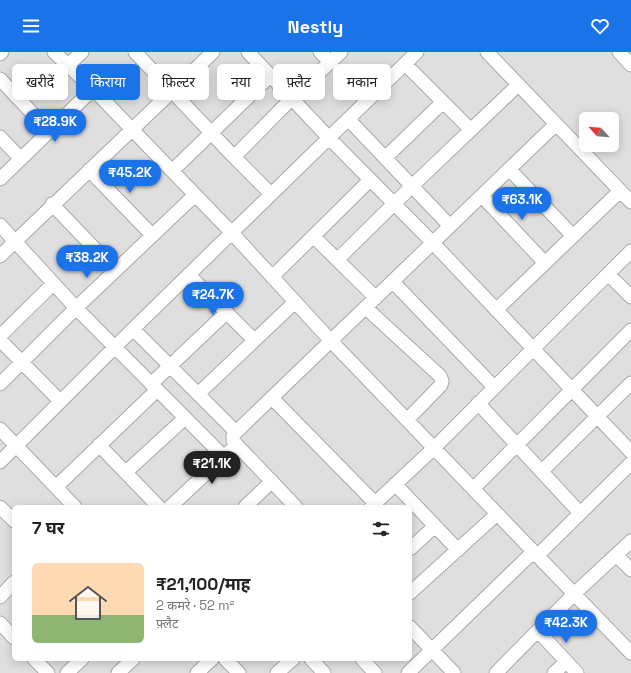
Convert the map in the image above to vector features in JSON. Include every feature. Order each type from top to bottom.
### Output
[{"type":"street","points":[[54,52],[67,64]]},
{"type":"street","points":[[76,73],[68,65],[82,52]]},
{"type":"street","points":[[136,52],[148,65]]},
{"type":"street","points":[[200,64],[213,52]]},
{"type":"street","points":[[248,52],[273,79]]},
{"type":"street","points":[[320,52],[330,62]]},
{"type":"street","points":[[325,67],[341,52]]},
{"type":"street","points":[[0,462],[133,329],[418,52]]},
{"type":"street","points":[[487,52],[631,202]]},
{"type":"street","points":[[619,52],[631,65]]},
{"type":"street","points":[[405,64],[471,130]]},
{"type":"street","points":[[172,171],[270,76]]},
{"type":"street","points":[[0,80],[49,131]]},
{"type":"street","points":[[337,260],[518,85]]},
{"type":"street","points":[[0,179],[81,100]]},
{"type":"street","points":[[103,100],[232,233],[331,342],[631,654]]},
{"type":"street","points":[[0,256],[52,204],[162,100]]},
{"type":"street","points":[[181,100],[271,194]]},
{"type":"street","points":[[234,157],[290,100]]},
{"type":"street","points":[[294,100],[329,138],[433,243],[631,452]]},
{"type":"street","points":[[385,158],[443,102]]},
{"type":"street","points":[[348,119],[450,226]]},
{"type":"street","points":[[172,505],[224,456],[237,438],[272,398],[556,124]]},
{"type":"street","points":[[0,137],[20,159]]},
{"type":"street","points":[[89,170],[152,235]]},
{"type":"street","points":[[509,170],[573,236]]},
{"type":"street","points":[[272,277],[370,180]]},
{"type":"street","points":[[496,310],[620,191]]},
{"type":"street","points":[[0,384],[115,270],[195,195]]},
{"type":"street","points":[[482,196],[545,263]]},
{"type":"street","points":[[52,204],[115,270]]},
{"type":"street","points":[[0,225],[76,308],[224,456]]},
{"type":"street","points":[[313,236],[376,298]]},
{"type":"street","points":[[272,398],[373,505],[434,448],[631,251]]},
{"type":"street","points":[[608,274],[631,297]]},
{"type":"street","points":[[189,275],[254,340]]},
{"type":"street","points":[[393,282],[494,387]]},
{"type":"street","points":[[0,336],[53,284]]},
{"type":"street","points":[[198,394],[295,302]]},
{"type":"street","points":[[366,308],[440,376],[442,381],[407,420]]},
{"type":"street","points":[[56,487],[99,445],[154,387],[170,366],[227,312]]},
{"type":"street","points":[[133,329],[198,394],[294,505]]},
{"type":"street","points":[[473,489],[631,330]]},
{"type":"street","points":[[0,340],[60,401]]},
{"type":"street","points":[[542,471],[631,383]]},
{"type":"street","points":[[478,403],[580,513]]},
{"type":"street","points":[[126,472],[185,418]]},
{"type":"street","points":[[0,429],[73,505]]},
{"type":"street","points":[[99,445],[157,505]]},
{"type":"street","points":[[408,673],[580,513],[631,463]]},
{"type":"street","points":[[247,505],[272,481]]},
{"type":"street","points":[[395,484],[458,550]]},
{"type":"street","points":[[0,507],[12,519]]},
{"type":"street","points":[[412,591],[497,514]]},
{"type":"street","points":[[412,548],[436,526]]},
{"type":"street","points":[[496,673],[574,594],[631,541]]},
{"type":"street","points":[[616,555],[631,570]]},
{"type":"street","points":[[0,597],[12,584]]},
{"type":"street","points":[[0,623],[12,636]]},
{"type":"street","points":[[412,629],[454,673]]},
{"type":"street","points":[[538,631],[577,673]]},
{"type":"street","points":[[36,661],[48,673]]},
{"type":"street","points":[[67,673],[80,661]]},
{"type":"street","points":[[118,673],[131,661]]},
{"type":"street","points":[[197,673],[210,661]]},
{"type":"street","points":[[226,661],[238,673]]},
{"type":"street","points":[[277,673],[291,661]]},
{"type":"street","points":[[313,661],[324,673]]},
{"type":"street","points":[[364,661],[376,673]]},
{"type":"street","points":[[554,673],[566,662]]},
{"type":"shaded area","points":[[0,52],[631,52],[631,673],[0,673]]}]
